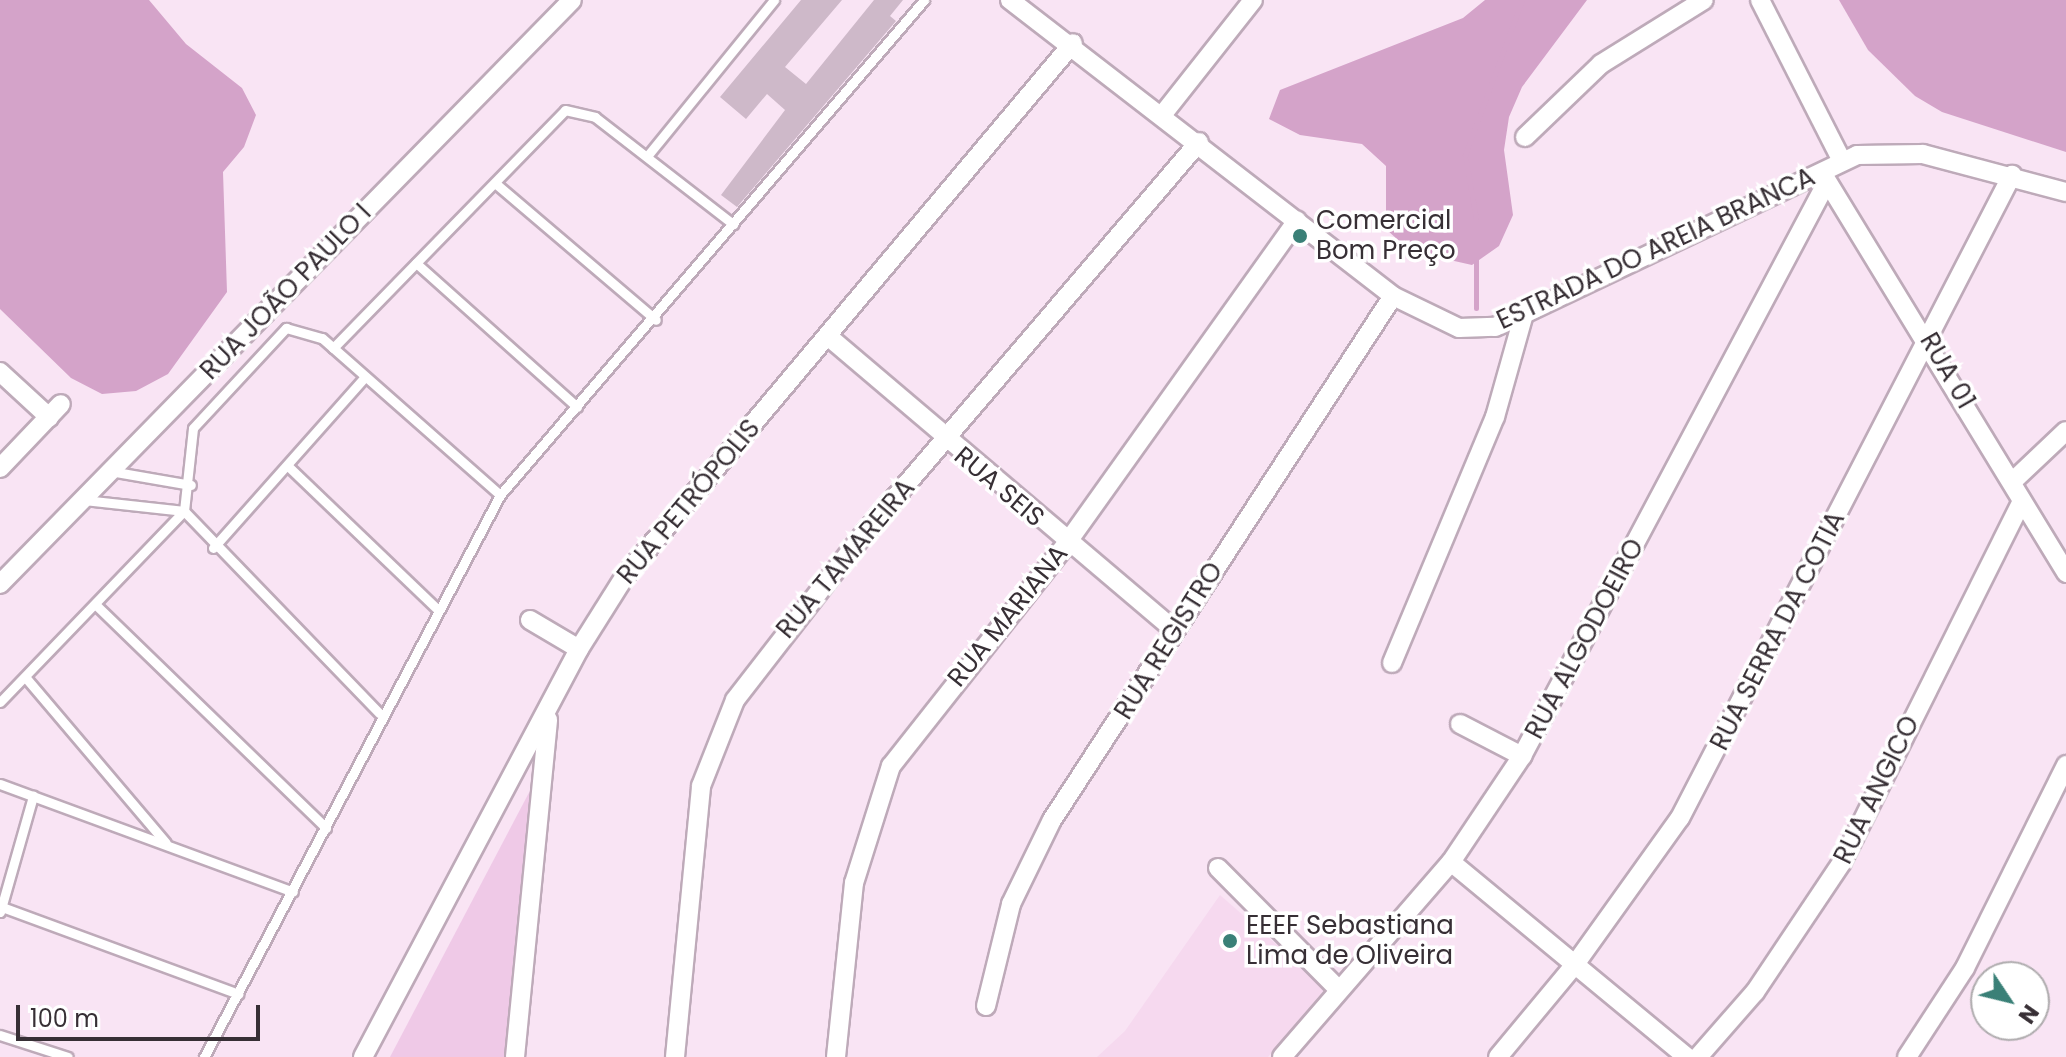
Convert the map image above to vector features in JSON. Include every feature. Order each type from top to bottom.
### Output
[{"type":"street","name":"RUA JOÃO PAULO I","points":[[0,584],[572,0]]},
{"type":"street","name":"ESTRADA DO AREIA BRANCA","points":[[1010,0],[1073,43],[1393,296],[1459,328],[1495,327],[1824,177],[1842,161],[1909,152],[2012,175],[2066,192]]},
{"type":"street","points":[[1163,114],[1253,0]]},
{"type":"street","points":[[1525,137],[1601,64],[1704,0]]},
{"type":"street","points":[[1760,0],[1842,161]]},
{"type":"street","name":"RUA PETRÓPOLIS","points":[[363,1057],[579,649],[653,540],[830,338],[1073,43]]},
{"type":"street","name":"RUA TAMAREIRA","points":[[675,1057],[701,786],[716,737],[793,621],[1199,142]]},
{"type":"street","name":"RUA SERRA DA COTIA","points":[[1498,1057],[1576,963],[1656,856],[1728,733],[2012,175]]},
{"type":"street","name":"RUA 01","points":[[1824,177],[1928,337],[2066,573]]},
{"type":"street","name":"RUA ALGODOEIRO","points":[[1282,1057],[1451,862],[1522,756],[1824,177]]},
{"type":"street","name":"RUA MARIANA","points":[[836,1057],[854,883],[879,789],[925,718],[1067,543],[1297,221]]},
{"type":"street","name":"RUA REGISTRO","points":[[986,1006],[1022,878],[1174,630],[1393,296]]},
{"type":"street","points":[[1392,663],[1495,417],[1524,314]]},
{"type":"street","name":"RUA SEIS","points":[[830,338],[945,441],[1174,630]]},
{"type":"street","points":[[0,372],[55,410],[0,468]]},
{"type":"street","points":[[2012,482],[2066,431]]},
{"type":"street","name":"RUA ANGICO","points":[[1698,1057],[1796,937],[1842,862],[2022,501]]},
{"type":"street","points":[[530,620],[579,649]]},
{"type":"street","points":[[515,1057],[549,705]]},
{"type":"street","points":[[1460,724],[1522,756]]},
{"type":"street","points":[[1907,1057],[1965,968],[2066,765]]},
{"type":"street","points":[[1451,862],[1687,1057]]},
{"type":"street","points":[[1218,868],[1339,990]]},
{"type":"lane","points":[[648,155],[774,0]]},
{"type":"lane","points":[[204,1057],[326,828],[379,713],[500,495],[656,320],[733,224],[924,0]]},
{"type":"lane","points":[[333,348],[495,183],[558,112],[581,110],[648,155],[733,224]]},
{"type":"lane","points":[[495,183],[656,320]]},
{"type":"lane","points":[[416,263],[577,407]]},
{"type":"lane","points":[[0,702],[97,606],[184,511],[191,485],[193,428],[278,334],[305,329],[333,348],[363,379],[500,495]]},
{"type":"lane","points":[[213,548],[363,379]]},
{"type":"lane","points":[[288,466],[436,608]]},
{"type":"lane","points":[[110,471],[191,485]]},
{"type":"lane","points":[[82,500],[184,511],[213,548],[379,713]]},
{"type":"lane","points":[[97,606],[326,828]]},
{"type":"lane","points":[[26,678],[167,843]]},
{"type":"lane","points":[[0,784],[293,892]]},
{"type":"lane","points":[[33,796],[1,910],[238,994]]},
{"type":"lane","points":[[0,1035],[68,1057]]},
{"type":"shaded area","points":[[0,0],[149,0],[186,44],[242,88],[256,115],[244,147],[223,172],[227,292],[168,374],[136,391],[102,394],[71,378],[0,309]]},
{"type":"shaded area","points":[[1485,0],[1587,0],[1522,87],[1509,117],[1504,150],[1513,215],[1499,246],[1472,265],[1410,251],[1386,229],[1386,166],[1362,144],[1300,135],[1269,119],[1280,90],[1463,18]]},
{"type":"shaded area","points":[[1839,0],[2066,0],[2066,152],[1942,112],[1915,96],[1868,50]]},
{"type":"shaded area","points":[[553,747],[510,1057],[390,1057]]},
{"type":"shaded area","name":"EEEF Sebastiana Lima de Oliveira","points":[[1220,895],[1326,988],[1268,1057],[1097,1057],[1125,1031]]},
{"type":"building","points":[[801,0],[842,0],[785,67],[806,84],[874,0],[903,0],[890,16],[896,21],[737,207],[721,195],[785,110],[767,94],[746,119],[720,97]]},
{"type":"waterway","points":[[1476,308],[1476,219],[1465,155],[1522,0]]},
{"type":"place","name":"Comercial Bom Preço","points":[[1300,236]]},
{"type":"place","name":"EEEF Sebastiana Lima de Oliveira","points":[[1230,941]]}]
